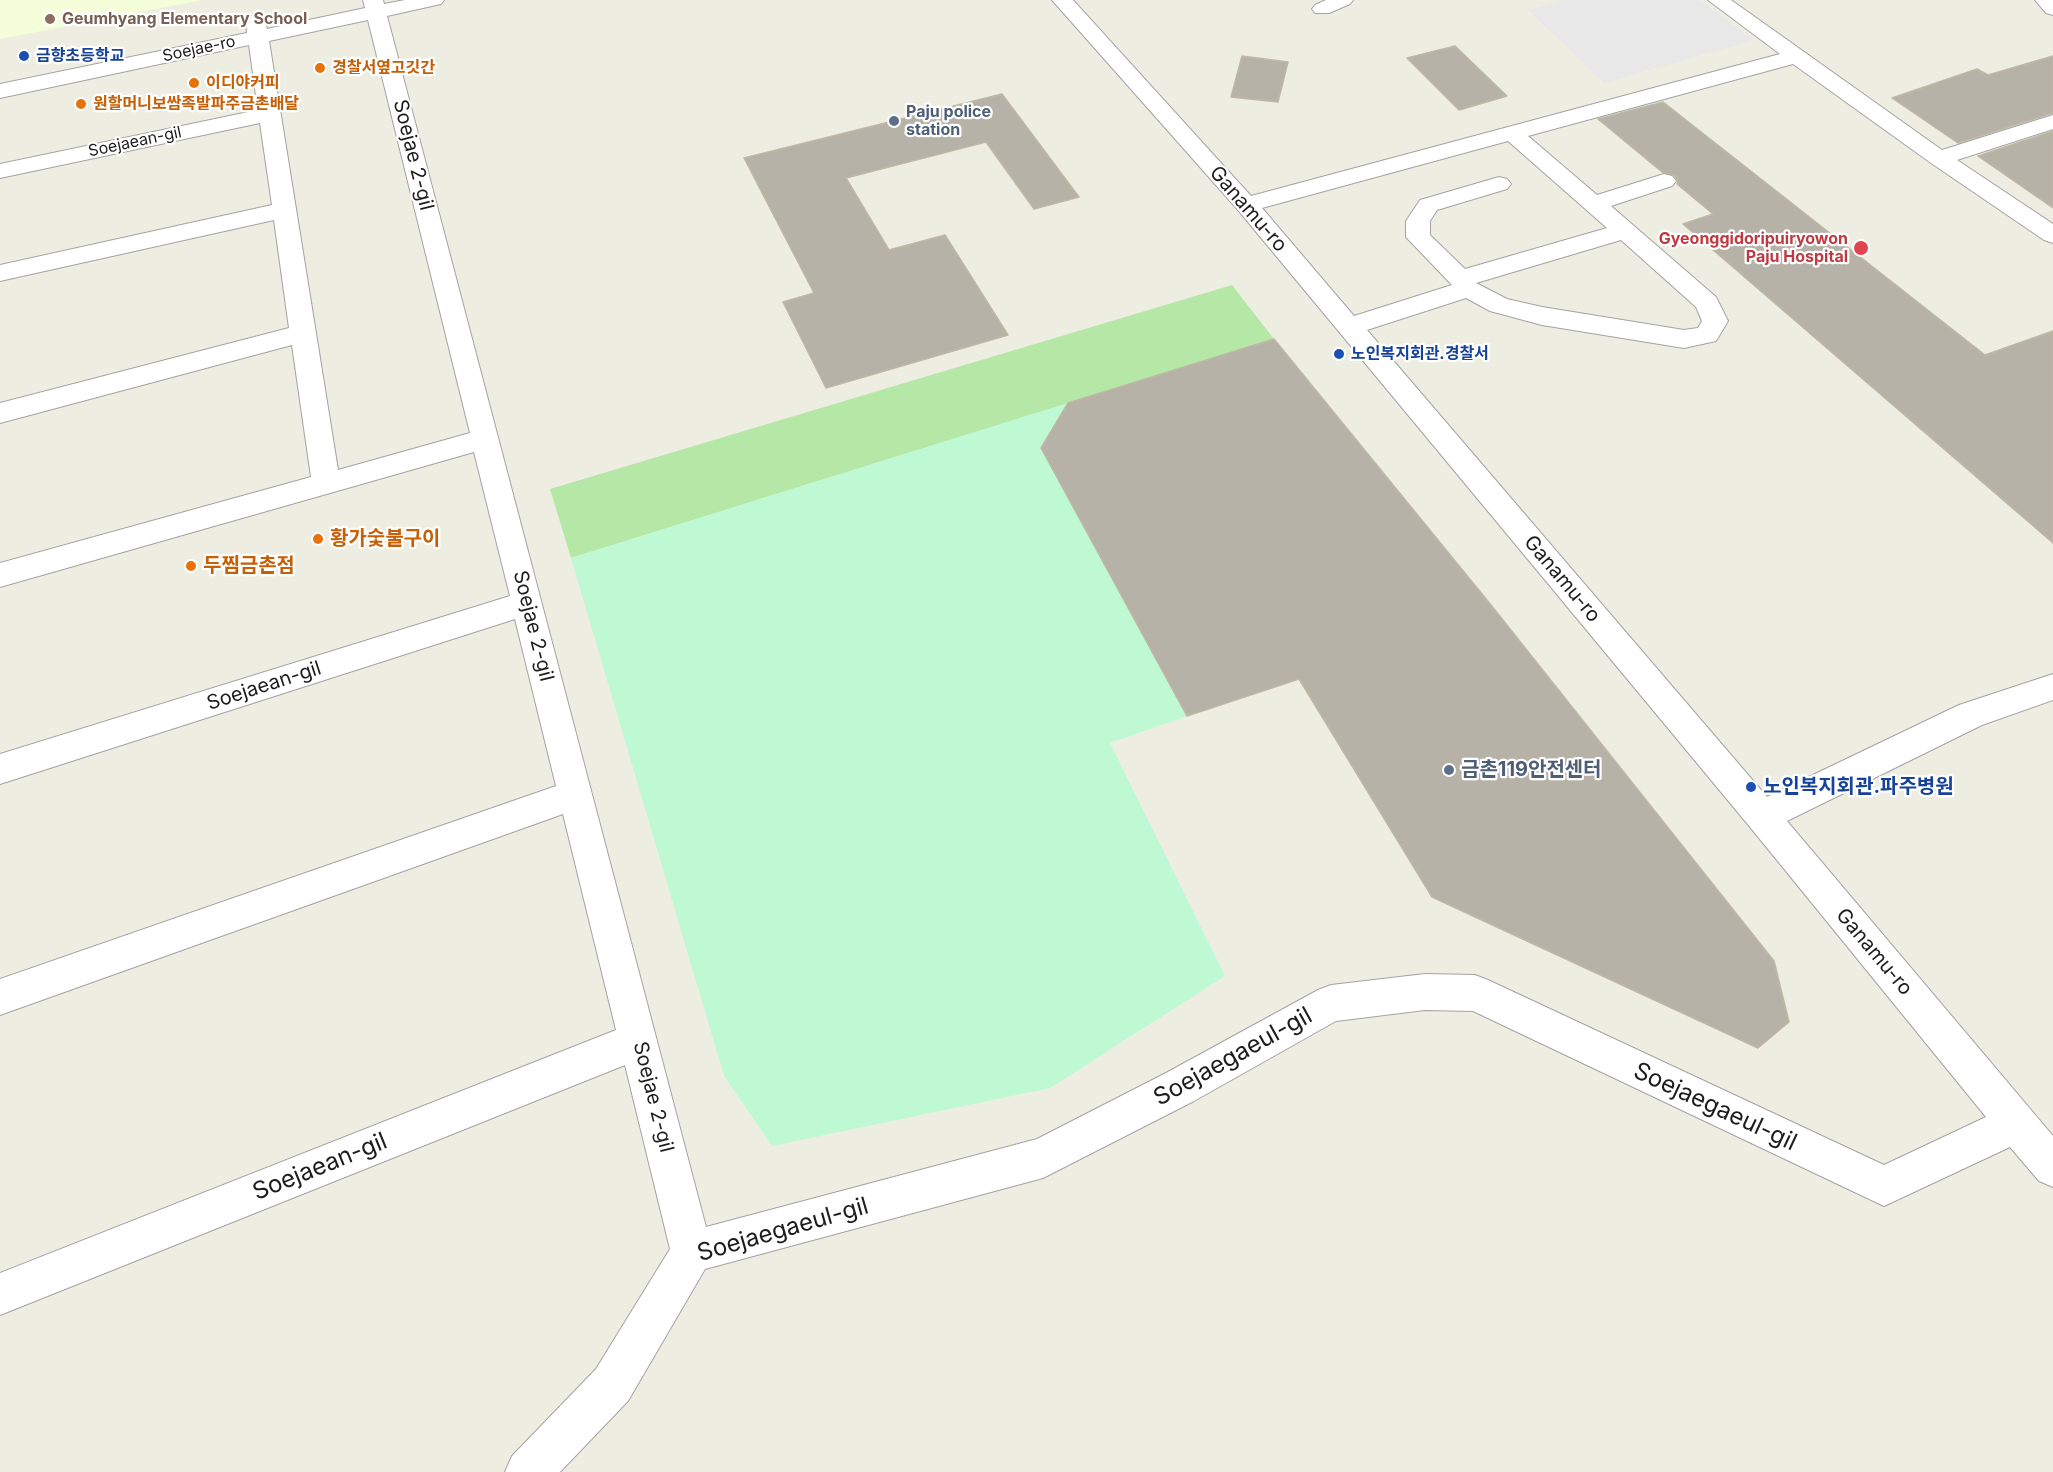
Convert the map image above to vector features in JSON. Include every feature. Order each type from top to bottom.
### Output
[{"type":"street","name":"Soejae-ro","points":[[0,91],[368,4],[434,0]]},
{"type":"street","name":"Ganamu-ro","points":[[1062,0],[1246,205],[1762,816],[2053,1167]]},
{"type":"street","points":[[1322,9],[1343,0]]},
{"type":"street","points":[[1718,0],[1939,158],[2053,235]]},
{"type":"street","points":[[2044,0],[2053,9]]},
{"type":"street","name":"Soejae 2-gil","points":[[368,4],[485,439],[692,1252]]},
{"type":"street","points":[[0,71],[257,29],[326,484]]},
{"type":"street","points":[[1246,205],[1797,56]]},
{"type":"street","name":"Soejaean-gil","points":[[0,171],[269,114]]},
{"type":"street","points":[[1939,158],[2053,122]]},
{"type":"street","points":[[1499,184],[1428,205],[1418,221],[1418,237],[1464,284],[1499,305],[1542,316],[1684,339],[1707,335],[1715,321],[1707,303],[1596,203],[1512,134]]},
{"type":"street","points":[[1596,203],[1664,181]]},
{"type":"street","points":[[0,273],[284,210]]},
{"type":"street","points":[[1349,327],[1464,284],[1625,231]]},
{"type":"street","points":[[0,413],[303,333]]},
{"type":"street","points":[[0,575],[485,439]]},
{"type":"street","name":"Soejaean-gil","points":[[0,769],[527,603]]},
{"type":"street","points":[[1762,816],[1971,715],[2053,687]]},
{"type":"street","points":[[0,998],[576,794]]},
{"type":"street","name":"Soejaegaeul-gil","points":[[528,1472],[612,1385],[692,1252],[1043,1158],[1180,1087],[1331,1003],[1425,992],[1475,993],[1884,1186],[2016,1123]]},
{"type":"street","name":"Soejaean-gil","points":[[0,1294],[639,1040]]},
{"type":"shaded area","name":"Geumhyang Elementary School","points":[[0,0],[202,0],[0,39]]},
{"type":"shaded area","points":[[1559,0],[1699,0],[1754,40],[1604,83],[1528,10],[1560,2]]},
{"type":"shaded area","points":[[1068,403],[1041,448],[1187,716],[1110,743],[1225,976],[1050,1088],[772,1146],[724,1076],[571,558]]},
{"type":"green space","points":[[1232,285],[1274,339],[571,558],[550,489]]},
{"type":"building","points":[[1455,46],[1507,96],[1459,110],[1407,58]]},
{"type":"building","points":[[1242,56],[1288,62],[1278,102],[1231,97]]},
{"type":"building","points":[[2053,56],[2053,113],[1958,143],[1892,98],[1977,69],[1988,75]]},
{"type":"building","points":[[1002,94],[1079,197],[1034,209],[986,142],[846,178],[889,250],[945,235],[1008,335],[826,388],[783,302],[814,293],[744,158]]},
{"type":"building","points":[[1663,102],[1985,355],[2053,331],[2053,543],[1683,224],[1713,214],[1677,184],[1678,181],[1674,175],[1662,172],[1598,119]]},
{"type":"building","points":[[2053,131],[2053,208],[1978,156]]},
{"type":"building","points":[[1274,339],[1491,605],[1774,961],[1789,1022],[1758,1048],[1432,897],[1299,679],[1187,716],[1041,448],[1068,403]]},
{"type":"place","name":"Geumhyang Elementary School","points":[[50,19]]},
{"type":"place","name":"금향초등학교","points":[[24,56]]},
{"type":"place","name":"경찰서옆고깃간","points":[[320,68]]},
{"type":"place","name":"이디야커피","points":[[194,83]]},
{"type":"place","name":"원할머니보쌈족발파주금촌배달","points":[[81,104]]},
{"type":"place","name":"Paju police station","points":[[894,121]]},
{"type":"place","name":"Gyeonggidoripuiryowon Paju Hospital","points":[[1861,248]]},
{"type":"place","name":"노인복지회관.경찰서","points":[[1339,354]]},
{"type":"place","name":"황가숯불구이","points":[[318,539]]},
{"type":"place","name":"두찜금촌점","points":[[191,566]]},
{"type":"place","name":"금촌119안전센터","points":[[1449,770]]},
{"type":"place","name":"노인복지회관.파주병원","points":[[1751,787]]}]
